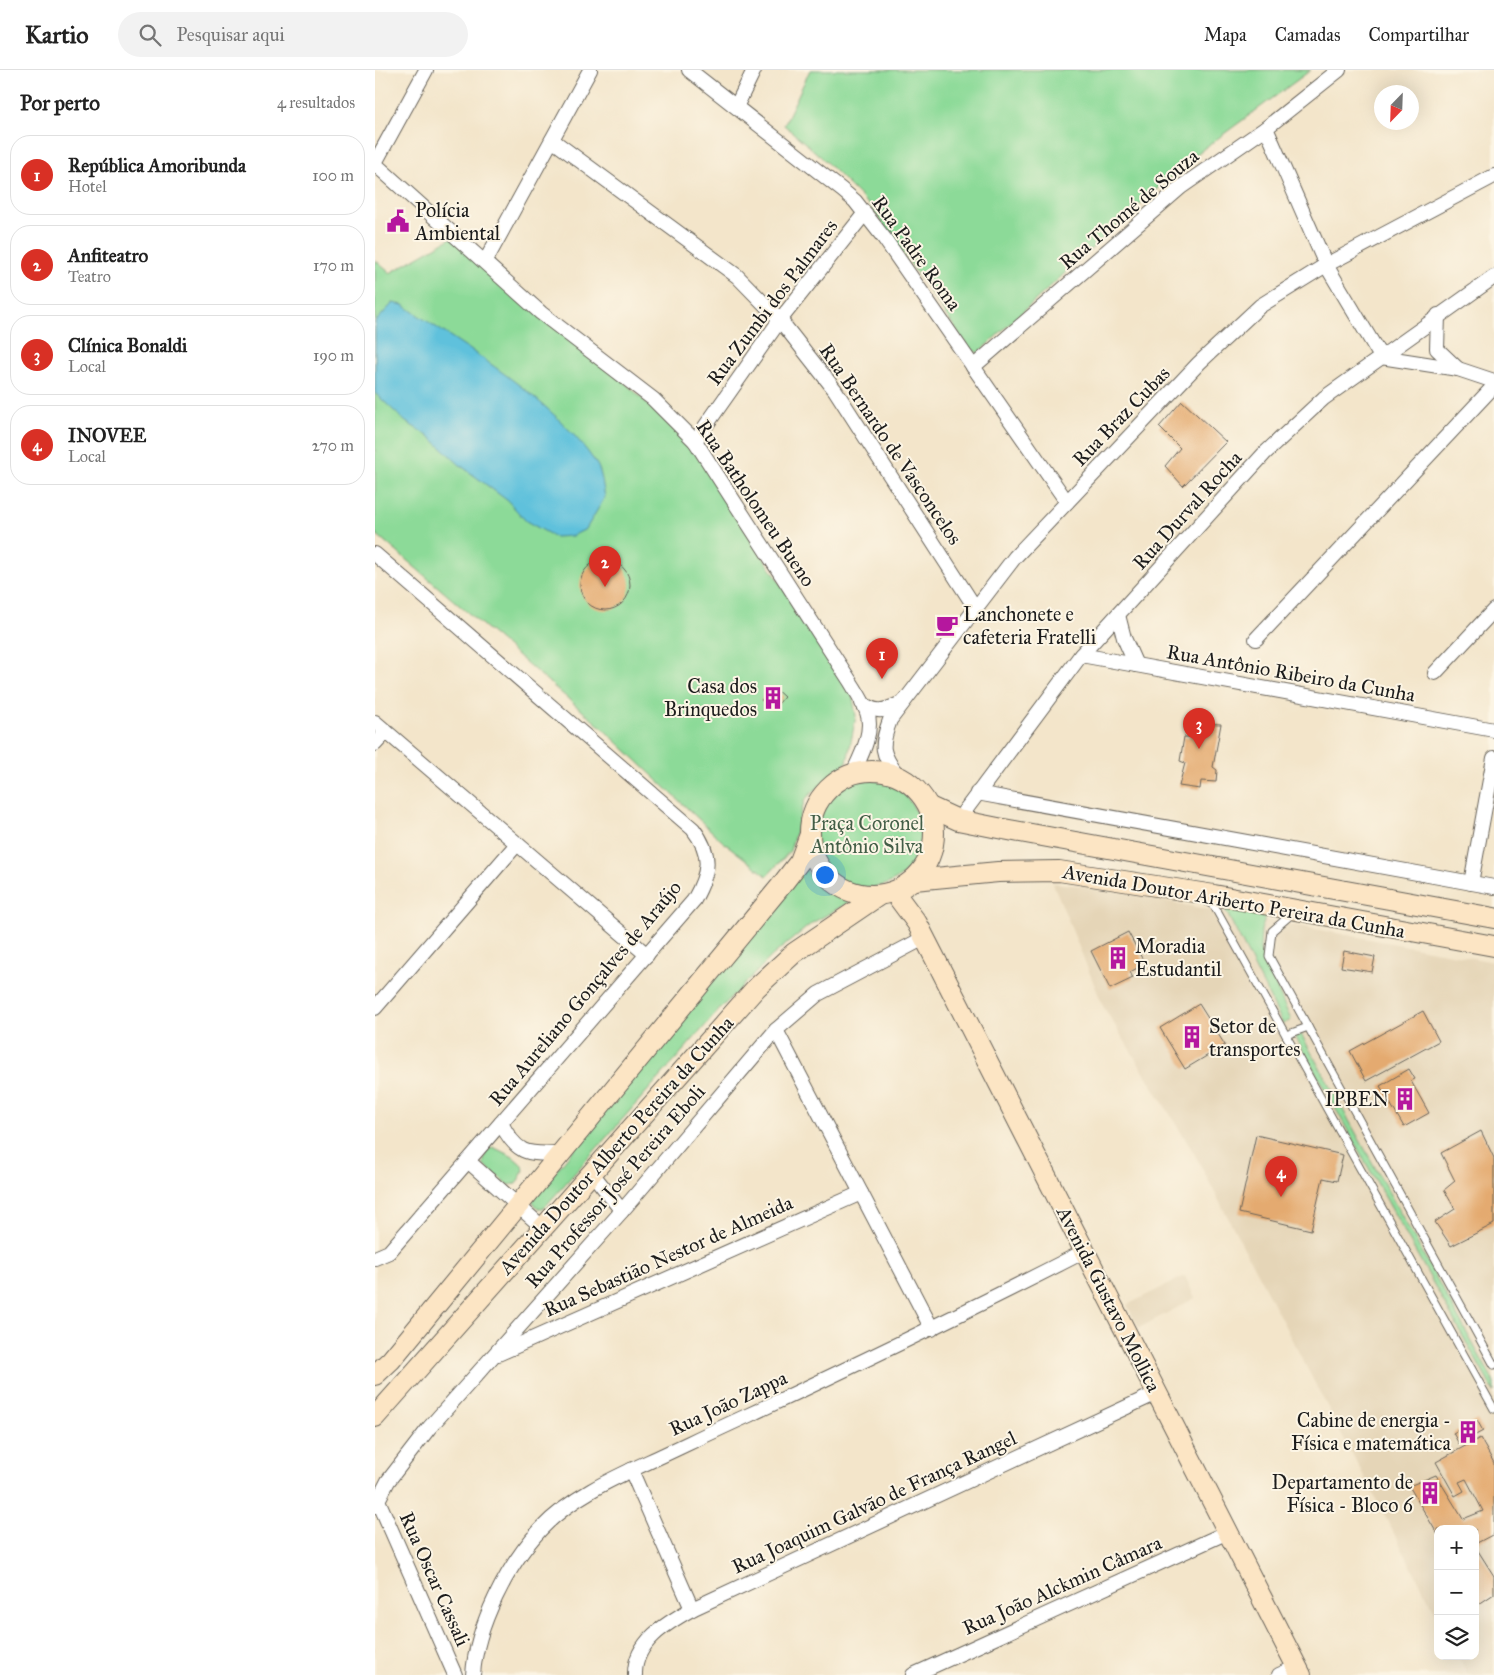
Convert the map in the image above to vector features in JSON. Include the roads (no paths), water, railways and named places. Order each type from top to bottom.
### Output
[{"type":"main road","points":[[877,770],[898,776],[917,788],[930,807],[935,826],[935,841],[930,859],[912,881],[886,894],[847,891],[829,878],[815,860],[809,838],[811,818],[819,800],[833,784],[853,773],[877,770]]},
{"type":"main road","name":"Avenida Doutor Ariberto Pereira da Cunha","points":[[930,807],[958,820],[1494,918]]},
{"type":"main road","name":"Avenida Doutor Alberto Pereira da Cunha","points":[[375,1375],[391,1360],[517,1204],[780,887],[800,861],[809,838]]},
{"type":"main road","name":"Avenida Doutor Ariberto Pereira da Cunha","points":[[912,881],[998,872],[1059,871],[1191,891],[1494,946]]},
{"type":"main road","name":"Avenida Gustavo Mollica","points":[[912,881],[921,930],[1228,1532],[1292,1672]]},
{"type":"main road","name":"Avenida Doutor Alberto Pereira da Cunha","points":[[375,1417],[756,988],[794,952],[886,894]]},
{"type":"main road","name":"Avenida Gustavo Mollica","points":[[886,894],[921,930]]},
{"type":"street","points":[[375,164],[426,70]]},
{"type":"street","points":[[485,262],[590,70]]},
{"type":"street","name":"Rua Padre Roma","points":[[689,70],[737,105],[842,190],[865,213],[1067,502]]},
{"type":"street","points":[[737,105],[754,70]]},
{"type":"street","name":"Rua Thomé de Souza","points":[[973,367],[1181,187],[1266,128],[1339,70]]},
{"type":"street","points":[[1266,128],[1326,265],[1381,356],[1458,369],[1494,380]]},
{"type":"street","name":"Rua Bernardo de Vasconcelos","points":[[552,140],[737,276],[781,320],[835,390],[977,609]]},
{"type":"street","name":"Rua Batholomeu Bueno","points":[[375,164],[541,314],[653,399],[695,441],[840,664],[868,714],[868,734],[863,752],[853,773]]},
{"type":"street","name":"Rua Braz Cubas","points":[[898,776],[885,758],[882,742],[890,720],[977,609],[1015,556],[1199,363],[1260,306],[1326,265],[1494,176]]},
{"type":"street","name":"Rua Zumbi dos Palmares","points":[[695,441],[781,320],[865,213]]},
{"type":"street","name":"Rua Durval Rocha","points":[[958,820],[1081,655],[1264,454],[1324,398],[1437,315],[1494,277]]},
{"type":"street","points":[[1437,315],[1437,349],[1458,369]]},
{"type":"street","points":[[1256,639],[1494,386]]},
{"type":"street","name":"Rua Aureliano Gonçalves de Araújo","points":[[375,1258],[389,1252],[694,900],[705,880],[707,861],[704,843],[693,829],[377,559]]},
{"type":"street","points":[[1435,673],[1494,610]]},
{"type":"street","points":[[1118,615],[1124,638],[1136,665]]},
{"type":"street","name":"Rua Antônio Ribeiro da Cunha","points":[[1081,655],[1494,730]]},
{"type":"street","points":[[862,702],[872,710],[878,711],[904,702]]},
{"type":"street","points":[[375,744],[380,727],[647,955]]},
{"type":"street","points":[[1471,883],[1494,758]]},
{"type":"street","points":[[977,793],[1494,887]]},
{"type":"street","points":[[375,1008],[517,844]]},
{"type":"street","name":"Rua Professor José Pereira Eboli","points":[[377,1503],[388,1480],[429,1428],[622,1211],[776,1030],[818,994],[921,930]]},
{"type":"street","points":[[776,1030],[932,1329]]},
{"type":"street","points":[[501,1123],[511,1143],[524,1151],[539,1154],[559,1153]]},
{"type":"street","points":[[468,1161],[542,1227]]},
{"type":"street","points":[[591,1172],[622,1211]]},
{"type":"street","name":"Rua Sebastião Nestor de Almeida","points":[[492,1357],[861,1193]]},
{"type":"street","name":"Rua João Zappa","points":[[473,1675],[474,1663],[487,1617],[511,1566],[542,1528],[581,1496],[631,1470],[932,1329],[1085,1251]]},
{"type":"street","name":"Rua Joaquim Galvão de França Rangel","points":[[635,1675],[643,1648],[661,1627],[692,1609],[1157,1392]]},
{"type":"street","points":[[631,1470],[692,1609]]},
{"type":"street","name":"Rua Oscar Cassali","points":[[377,1503],[455,1675]]},
{"type":"street","name":"Rua João Alckmin Câmara","points":[[913,1675],[1228,1532]]},
{"type":"lane","points":[[1191,891],[1214,906],[1494,1410]]},
{"type":"lane","points":[[1297,910],[1272,931],[1269,956],[1494,1365]]},
{"type":"lane","points":[[1286,1035],[1308,1027]]},
{"type":"water","points":[[393,303],[403,305],[507,376],[533,396],[577,439],[598,467],[605,497],[586,529],[572,536],[555,537],[526,521],[508,501],[460,465],[430,437],[406,422],[375,393],[375,322]]},
{"type":"place","name":"Polícia Ambiental","points":[[398,221]]},
{"type":"place","name":"Anfiteatro","points":[[605,587]]},
{"type":"place","name":"Lanchonete e cafeteria Fratelli","points":[[947,625]]},
{"type":"place","name":"República Amoribunda","points":[[882,679]]},
{"type":"place","name":"Casa dos Brinquedos","points":[[773,698]]},
{"type":"place","name":"Clínica Bonaldi","points":[[1199,749]]},
{"type":"place","name":"Moradia Estudantil","points":[[1118,958]]},
{"type":"place","name":"Setor de transportes","points":[[1192,1037]]},
{"type":"place","name":"IPBEN","points":[[1405,1099]]},
{"type":"place","name":"INOVEE","points":[[1281,1197]]},
{"type":"place","name":"Cabine de energia - Física e matemática","points":[[1468,1432]]},
{"type":"place","name":"Departamento de Física - Bloco 6","points":[[1430,1493]]},
{"type":"park label","name":"Praça Coronel Antônio Silva","points":[[867,834]]}]
